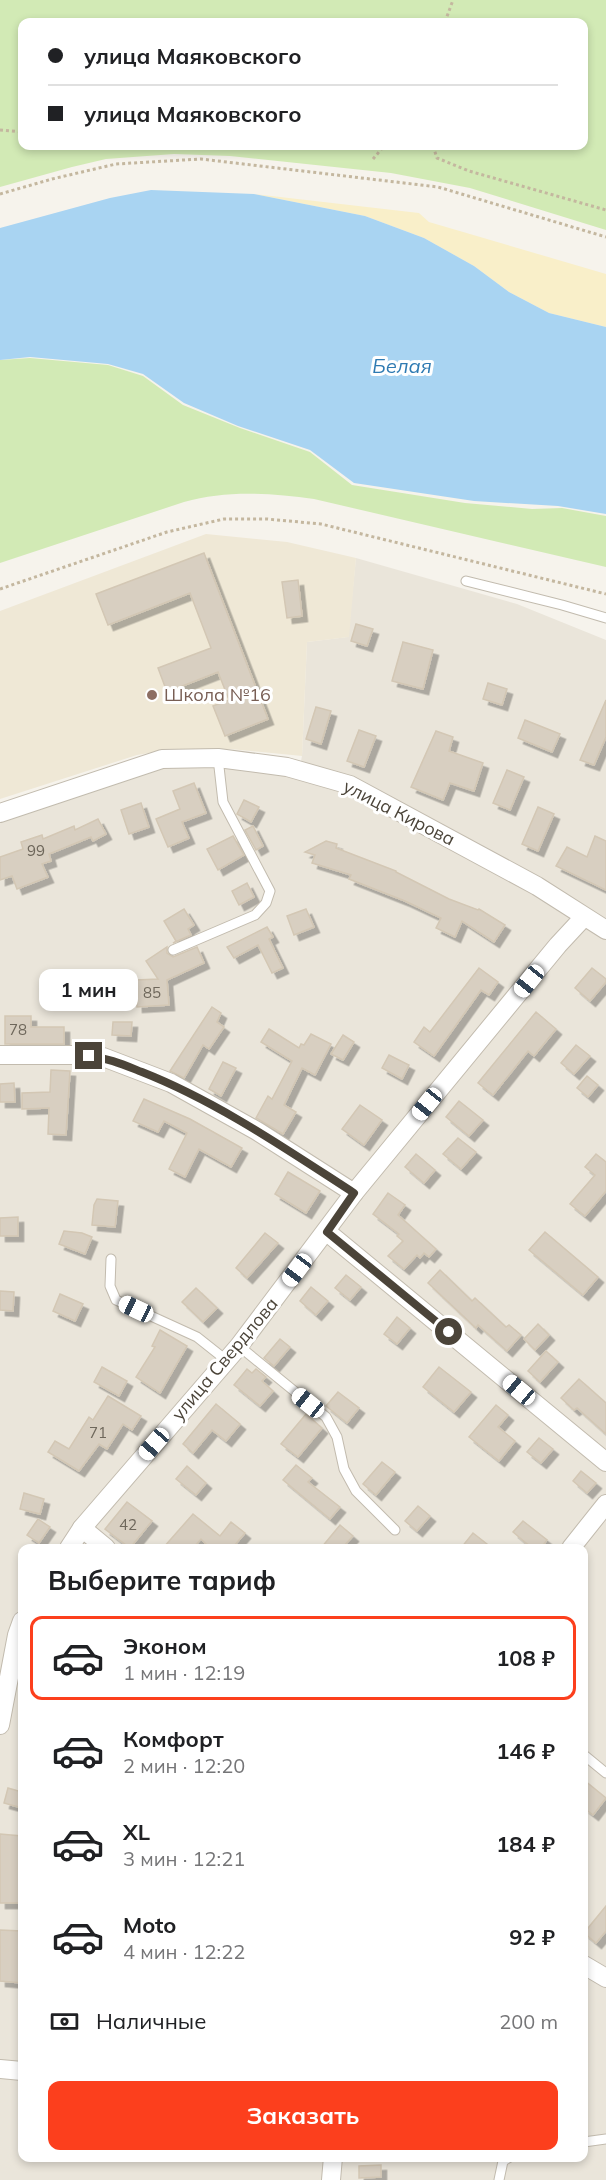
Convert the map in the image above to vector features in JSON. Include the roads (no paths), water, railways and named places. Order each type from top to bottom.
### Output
[{"type":"street","name":"улица Кирова","points":[[0,813],[162,759],[218,758],[287,767],[350,785],[537,886],[606,930]]},
{"type":"street","name":"улица Свердлова","points":[[72,1544],[82,1528],[239,1346],[327,1232],[354,1193],[558,945],[584,917]]},
{"type":"street","points":[[0,1054],[103,1057],[171,1083],[257,1131],[354,1193]]},
{"type":"street","points":[[327,1232],[606,1462]]},
{"type":"street","points":[[574,1544],[606,1504]]},
{"type":"street","points":[[82,1528],[101,1544]]},
{"type":"street","points":[[0,1725],[13,1629]]},
{"type":"street","points":[[588,1967],[606,1978]]},
{"type":"street","points":[[0,2069],[18,2071]]},
{"type":"street","points":[[331,2180],[333,2162]]},
{"type":"lane","points":[[466,581],[606,618]]},
{"type":"lane","points":[[173,950],[255,915],[266,903],[270,891],[223,802],[218,758]]},
{"type":"lane","points":[[111,1259],[110,1286],[116,1300],[196,1337],[226,1360]]},
{"type":"lane","points":[[239,1346],[326,1417],[337,1437],[344,1468],[356,1491],[395,1530]]},
{"type":"lane","points":[[588,1758],[606,1773]]},
{"type":"lane","points":[[588,2141],[606,2139]]},
{"type":"lane","points":[[498,2180],[503,2162]]},
{"type":"water","name":"Белая","points":[[151,190],[254,194],[365,216],[424,238],[474,266],[509,292],[549,313],[606,327],[606,514],[558,506],[474,501],[354,483],[310,450],[238,426],[184,403],[143,374],[108,364],[30,357],[0,360],[0,228],[110,198]]},
{"type":"place","name":"Школа №16","points":[[152,695]]}]
